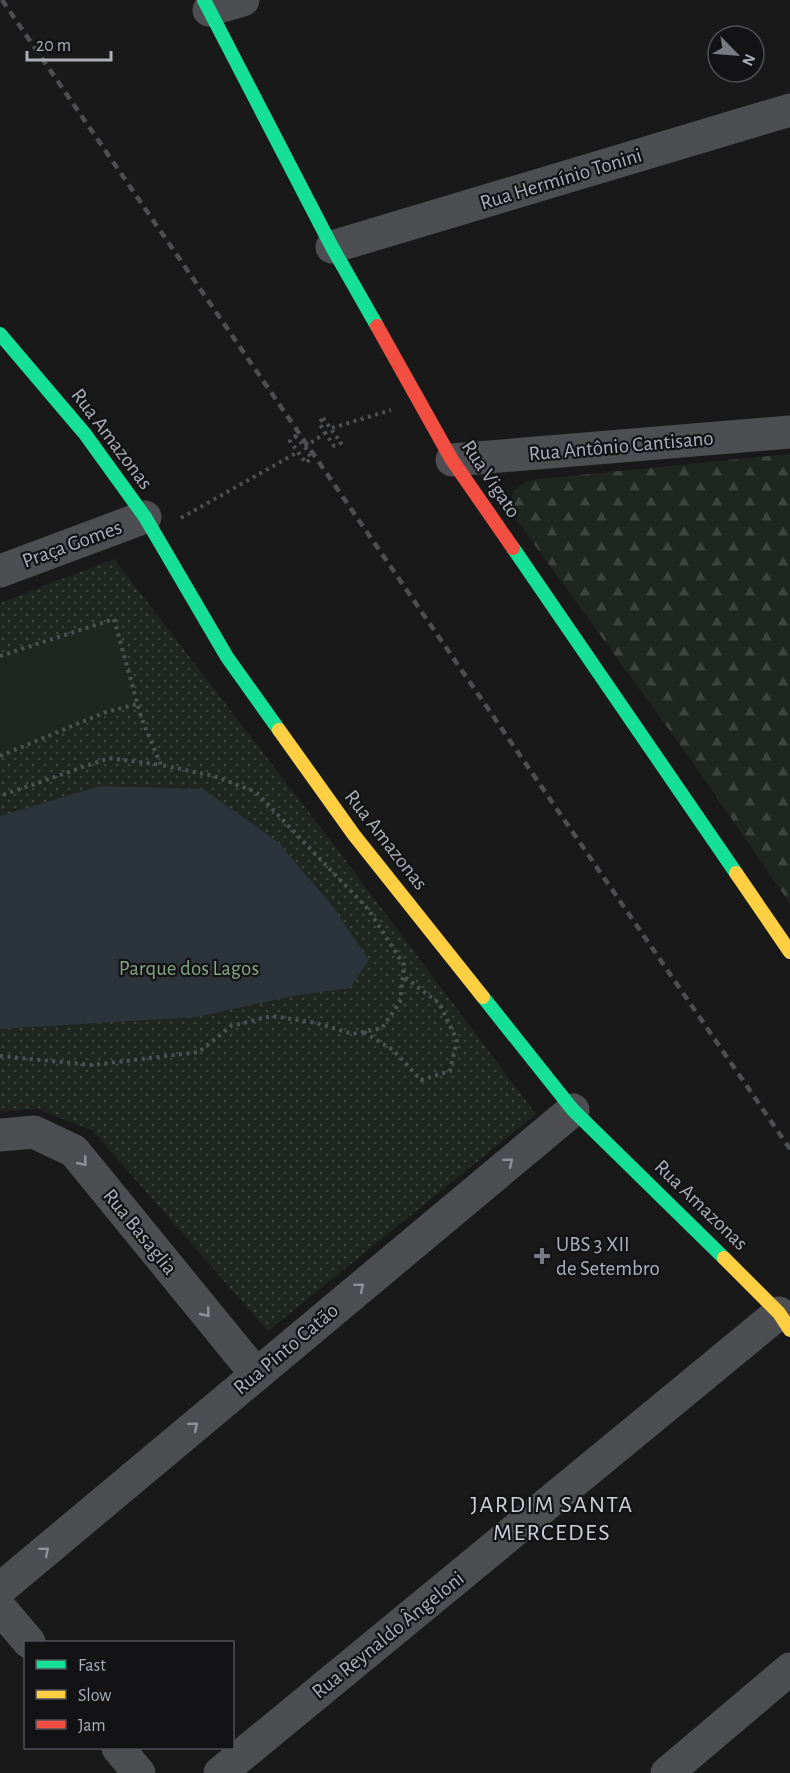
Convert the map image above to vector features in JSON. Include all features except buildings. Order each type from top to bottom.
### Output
[{"type":"street","points":[[207,5],[243,0]]},
{"type":"street","name":"Rua Vigato","points":[[207,5],[332,247],[452,460],[790,952]]},
{"type":"street","name":"Rua Hermínio Tonini","points":[[332,247],[790,110]]},
{"type":"street","name":"Rua Amazonas","points":[[0,334],[85,434],[149,525],[227,657],[354,835],[573,1110],[748,1281],[785,1322]]},
{"type":"street","name":"Rua Antônio Cantisano","points":[[452,460],[790,432]]},
{"type":"street","name":"Praça Gomes","points":[[0,571],[149,525]]},
{"type":"street","name":"Rua Pinto Catão","points":[[0,1589],[573,1110]]},
{"type":"street","name":"Rua Basaglia","points":[[0,1134],[34,1132],[74,1151],[256,1374]]},
{"type":"street","name":"Rua Reynaldo Ângeloni","points":[[219,1773],[785,1322]]},
{"type":"street","points":[[0,1608],[28,1641]]},
{"type":"street","points":[[667,1773],[790,1669]]},
{"type":"street","points":[[119,1749],[139,1773]]},
{"type":"path","points":[[332,428],[418,402]]},
{"type":"path","points":[[323,418],[332,428],[341,443],[334,447],[319,423],[323,418]]},
{"type":"path","points":[[305,447],[325,433]]},
{"type":"path","points":[[295,436],[305,447],[311,458],[306,463],[290,441],[295,436]]},
{"type":"path","points":[[149,525],[298,452]]},
{"type":"path","points":[[0,656],[114,619],[137,704],[161,765]]},
{"type":"path","points":[[0,756],[106,712],[137,704]]},
{"type":"path","points":[[0,796],[109,758],[161,765],[214,776],[256,792],[368,909],[404,965],[400,1002],[382,1028],[353,1034],[316,1023],[272,1016],[231,1026],[200,1052],[92,1065],[0,1056]]},
{"type":"path","points":[[364,1032],[393,1050],[421,1080],[450,1071],[457,1040],[439,1003],[403,976]]},
{"type":"green space","points":[[790,454],[790,904],[694,764],[510,511],[513,491],[526,482],[540,479]]},
{"type":"green space","name":"Parque dos Lagos","points":[[114,559],[334,845],[536,1114],[268,1331],[92,1130],[37,1109],[0,1111],[0,603]]},
{"type":"green space","points":[[114,619],[137,704],[0,756],[0,656]]},
{"type":"shaded area","points":[[100,786],[203,789],[277,841],[331,904],[369,960],[350,988],[293,996],[197,1017],[0,1029],[0,816]]},
{"type":"railway","points":[[2,0],[790,1149]]},
{"type":"traffic: fast","points":[[204,0],[332,247],[377,326]]},
{"type":"traffic: fast","points":[[0,334],[85,434],[145,517],[227,657],[279,730]]},
{"type":"traffic: fast","points":[[513,548],[736,873]]},
{"type":"traffic: fast","points":[[483,997],[573,1110],[724,1258]]},
{"type":"traffic: slow","points":[[279,730],[354,835],[483,997]]},
{"type":"traffic: slow","points":[[736,873],[790,952]]},
{"type":"traffic: slow","points":[[724,1258],[779,1313],[790,1330]]},
{"type":"traffic: jam","points":[[377,326],[452,460],[513,548]]},
{"type":"place","name":"UBS 3 XII de Setembro","points":[[542,1256]]},
{"type":"district","name":"JARDIM SANTA MERCEDES","points":[[552,1519]]}]
